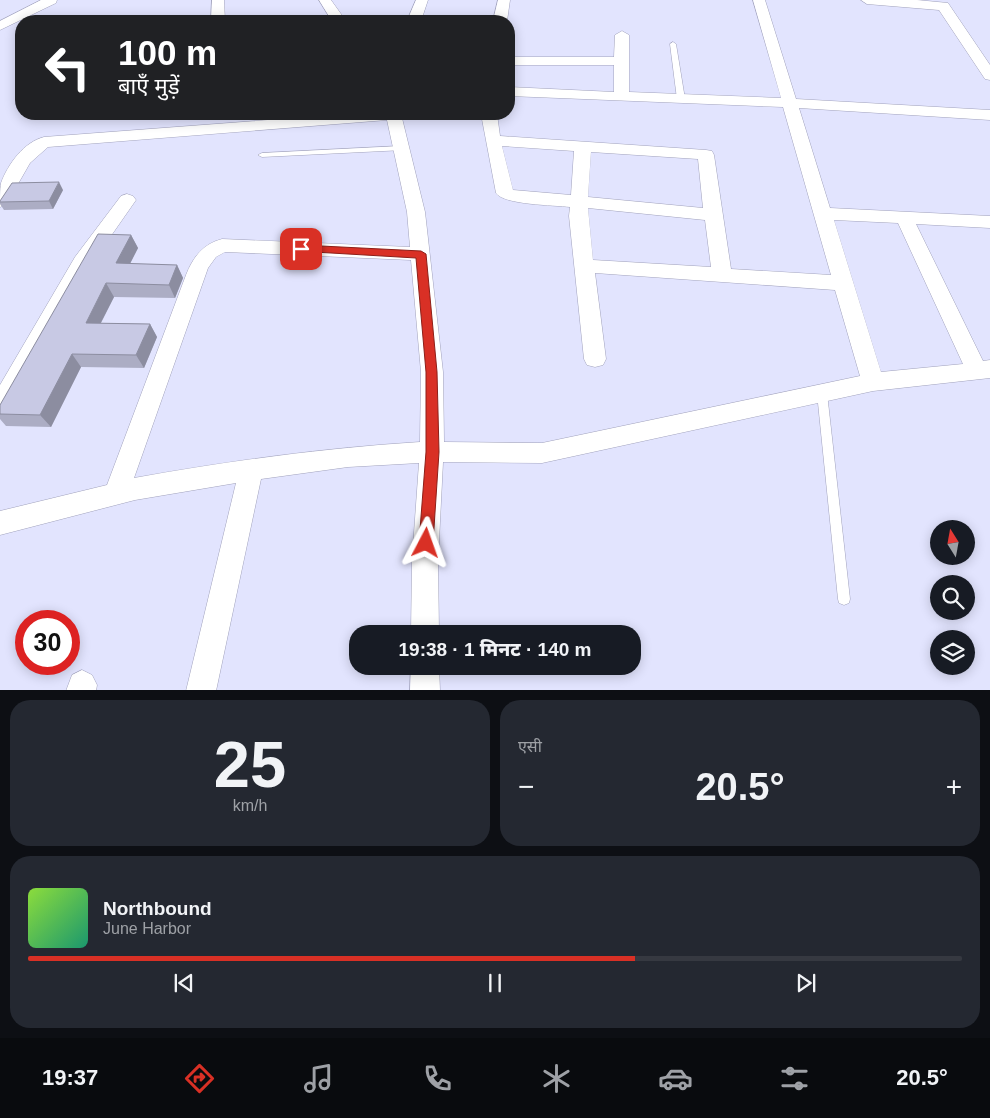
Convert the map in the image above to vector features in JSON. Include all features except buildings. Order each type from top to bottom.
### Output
[{"type":"street","points":[[22,15],[51,0]]},
{"type":"street","points":[[218,0],[218,15]]},
{"type":"street","points":[[325,0],[335,15]]},
{"type":"street","points":[[416,15],[422,0]]},
{"type":"street","points":[[501,15],[504,0]]},
{"type":"street","points":[[759,0],[873,382]]},
{"type":"street","points":[[868,0],[943,6],[990,76]]},
{"type":"street","points":[[0,26],[15,18]]},
{"type":"street","points":[[621,96],[622,35]]},
{"type":"street","points":[[515,61],[622,61]]},
{"type":"street","points":[[515,92],[790,103],[990,115]]},
{"type":"street","points":[[0,201],[33,146],[44,142],[220,121],[245,120]]},
{"type":"street","points":[[394,120],[416,212],[432,372],[432,452],[425,561],[425,625]]},
{"type":"street","points":[[490,120],[505,192],[514,196],[713,215]]},
{"type":"street","points":[[493,140],[706,155],[722,276]]},
{"type":"street","points":[[583,147],[578,216],[595,359]]},
{"type":"street","points":[[0,404],[82,262],[127,200]]},
{"type":"street","points":[[822,213],[990,222]]},
{"type":"street","points":[[0,523],[116,494],[252,470],[348,457],[432,452],[542,453],[873,382],[984,370],[904,217]]},
{"type":"street","points":[[116,494],[190,289],[203,257],[209,250],[222,245],[421,254]]},
{"type":"street","points":[[584,266],[843,283]]},
{"type":"street","points":[[200,690],[252,470]]},
{"type":"street","points":[[425,675],[425,690]]},
{"type":"lane","points":[[673,44],[681,99]]},
{"type":"lane","points":[[262,155],[401,148]]},
{"type":"lane","points":[[822,393],[844,599]]},
{"type":"route","points":[[301,249],[421,254],[432,372],[432,452],[426,543]]}]
